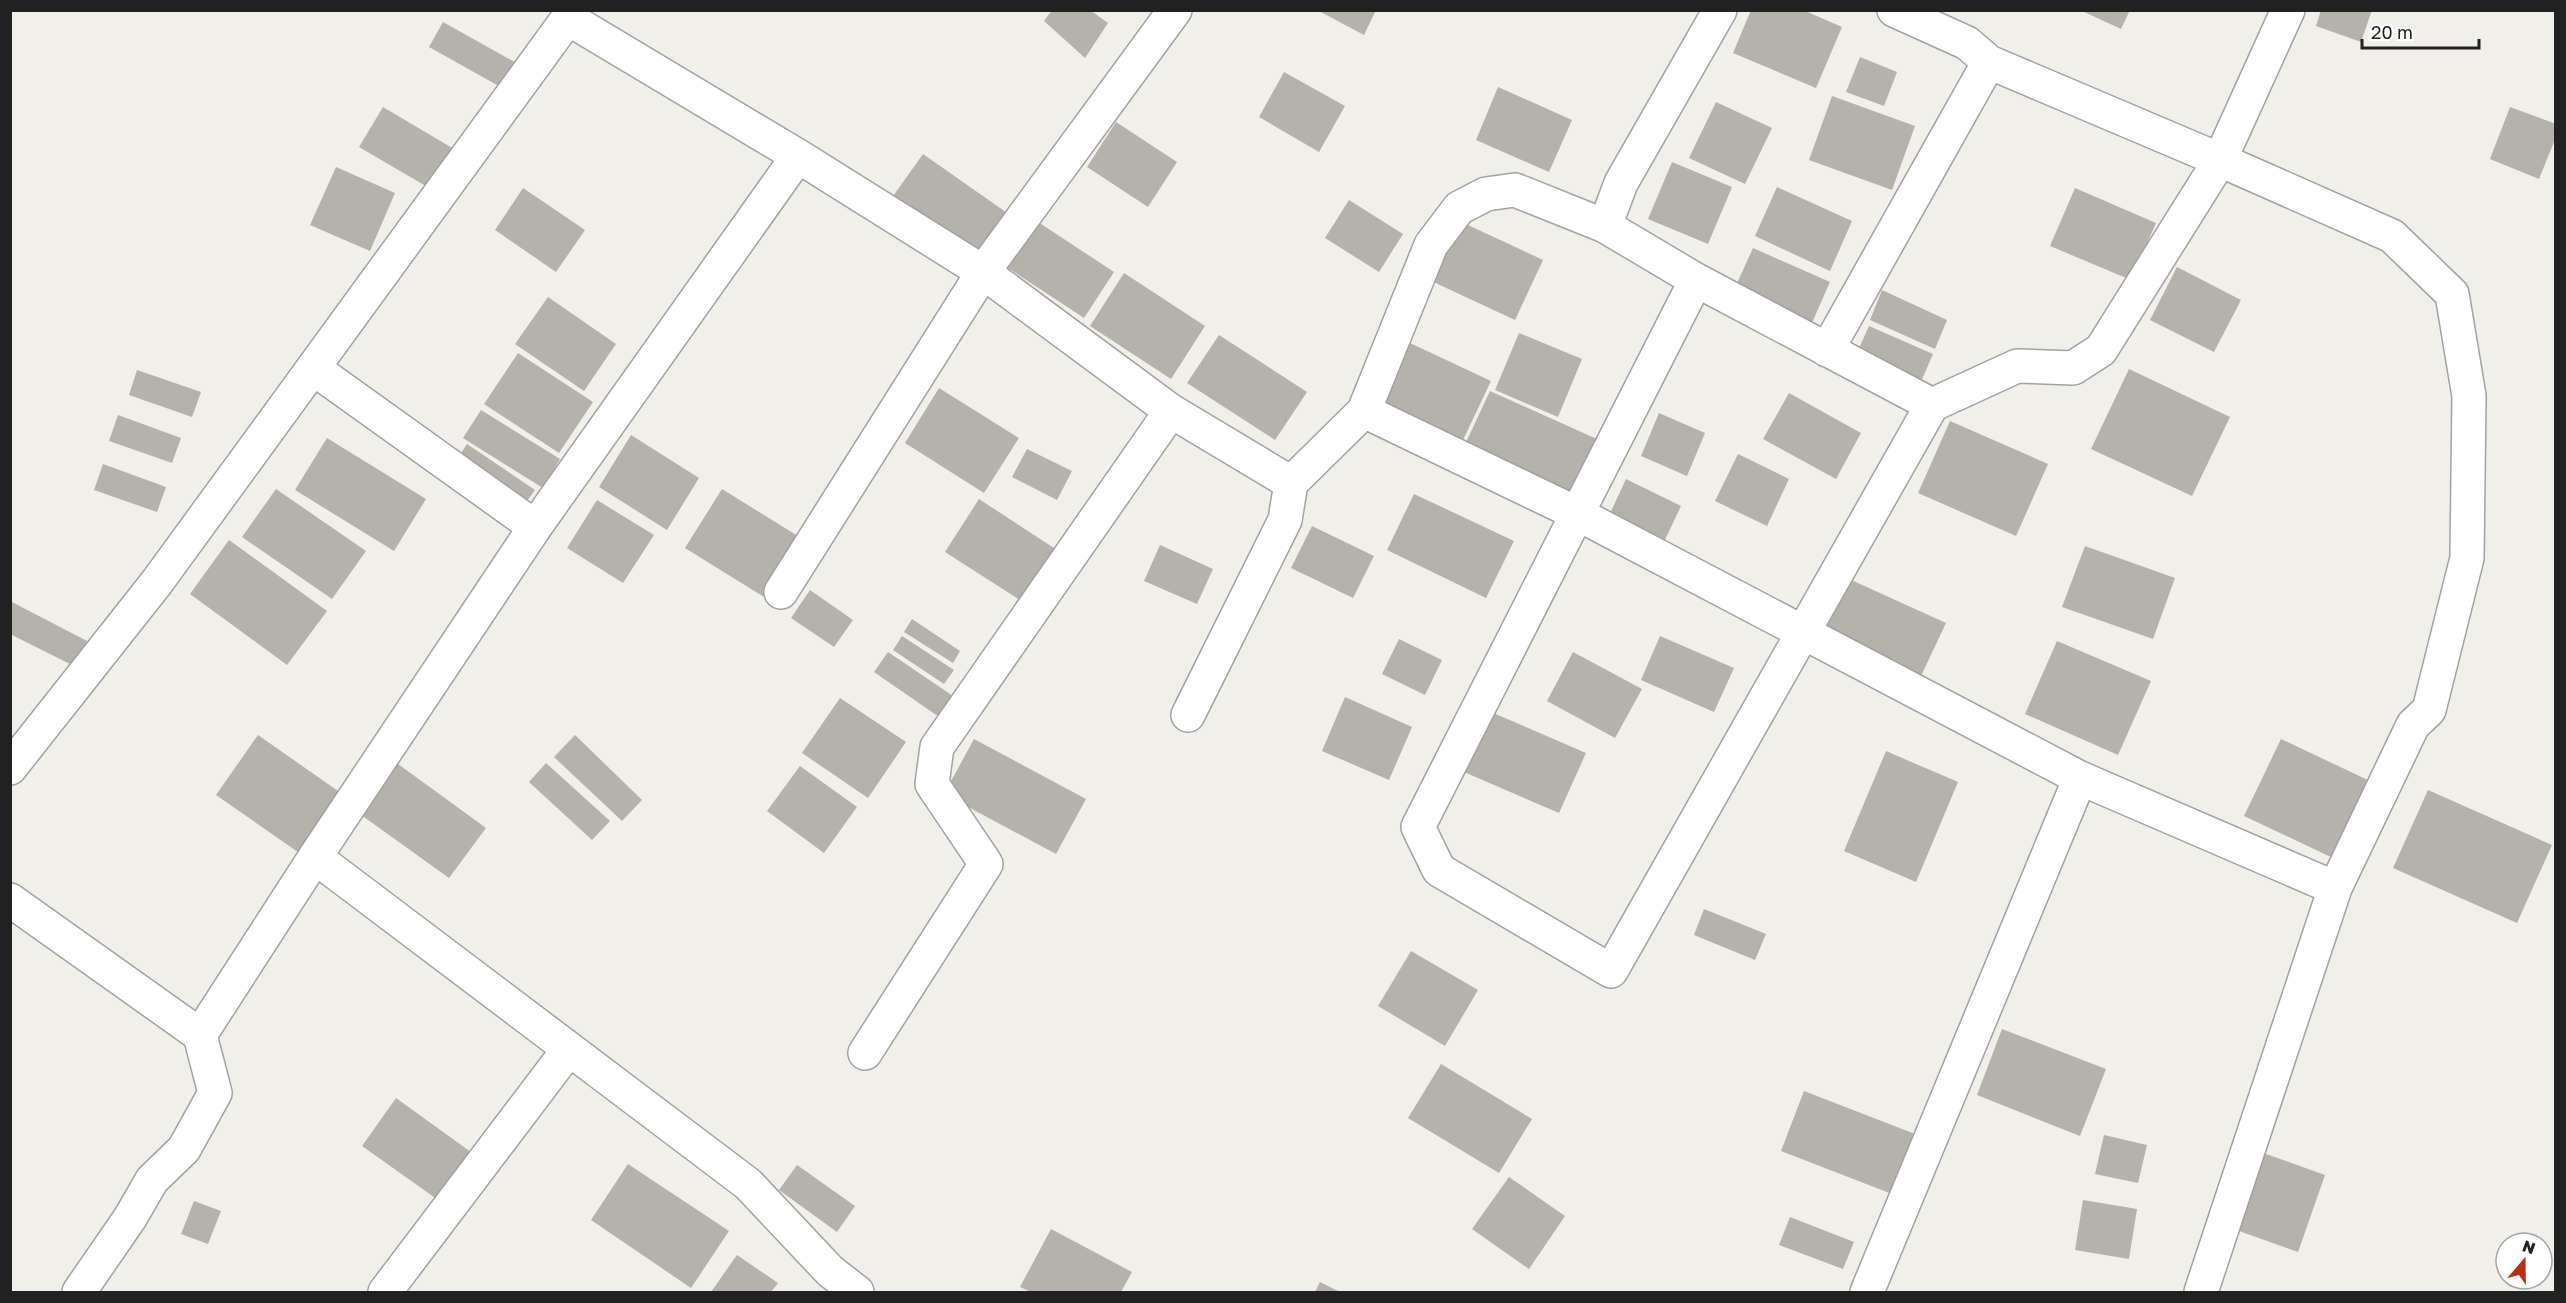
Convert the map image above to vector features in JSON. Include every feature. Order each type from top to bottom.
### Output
[{"type":"street","points":[[782,592],[983,272],[1175,10]]},
{"type":"street","points":[[1605,226],[1621,183],[1720,10]]},
{"type":"street","points":[[1894,10],[1967,43],[1989,62],[2392,236],[2452,294],[2467,385],[2467,558],[2429,710],[2413,726],[2336,888],[2201,1293]]},
{"type":"street","points":[[1696,280],[1418,827],[1439,870],[1611,971],[1932,405],[2017,366],[2073,368],[2101,350],[2220,160],[2288,10]]},
{"type":"street","points":[[10,768],[157,582],[571,15],[983,272],[1171,411],[1291,483]]},
{"type":"street","points":[[1827,350],[1989,62]]},
{"type":"street","points":[[200,1035],[315,857],[535,527],[798,156]]},
{"type":"street","points":[[1188,715],[1284,520],[1291,483],[1364,411],[1431,244],[1459,208],[1486,194],[1515,190],[1605,226],[1696,280],[1932,405]]},
{"type":"street","points":[[313,368],[535,527]]},
{"type":"street","points":[[865,1053],[986,864],[932,784],[937,747],[1171,411]]},
{"type":"street","points":[[1364,411],[1576,513],[2080,778],[2336,888]]},
{"type":"street","points":[[1867,1293],[2080,778]]},
{"type":"street","points":[[315,857],[748,1184],[824,1282],[857,1293]]},
{"type":"street","points":[[10,900],[200,1035],[215,1093],[184,1149],[152,1179],[130,1218],[79,1293]]},
{"type":"street","points":[[385,1293],[569,1049]]},
{"type":"building","points":[[1052,10],[1090,10],[1108,23],[1085,58],[1044,21]]},
{"type":"building","points":[[1317,10],[1376,10],[1364,35]]},
{"type":"building","points":[[1751,10],[1803,10],[1842,27],[1816,88],[1733,53]]},
{"type":"building","points":[[2080,10],[2130,10],[2121,29]]},
{"type":"building","points":[[2321,10],[2372,10],[2361,42],[2316,26]]},
{"type":"building","points":[[443,22],[527,69],[513,94],[429,47]]},
{"type":"building","points":[[1860,57],[1897,72],[1884,106],[1846,92]]},
{"type":"building","points":[[1284,72],[1345,106],[1319,152],[1259,117]]},
{"type":"building","points":[[1498,87],[1572,120],[1549,172],[1476,140]]},
{"type":"building","points":[[1832,96],[1915,126],[1892,190],[1809,160]]},
{"type":"building","points":[[1716,102],[1772,128],[1745,184],[1689,158]]},
{"type":"building","points":[[383,107],[459,152],[436,192],[359,147]]},
{"type":"building","points":[[2510,107],[2556,124],[2556,137],[2539,179],[2490,159]]},
{"type":"building","points":[[1116,122],[1177,162],[1148,207],[1087,167]]},
{"type":"building","points":[[923,154],[1010,215],[978,260],[891,199]]},
{"type":"building","points":[[1672,162],[1732,187],[1708,244],[1648,219]]},
{"type":"building","points":[[336,167],[395,193],[370,251],[310,225]]},
{"type":"building","points":[[1777,187],[1852,221],[1830,271],[1755,236]]},
{"type":"building","points":[[523,188],[585,230],[556,272],[495,230]]},
{"type":"building","points":[[2075,188],[2156,223],[2131,280],[2050,246]]},
{"type":"building","points":[[1349,200],[1403,234],[1379,272],[1325,238]]},
{"type":"building","points":[[1455,219],[1543,260],[1515,320],[1427,279]]},
{"type":"building","points":[[1038,222],[1114,272],[1084,318],[1008,268]]},
{"type":"building","points":[[1753,248],[1830,282],[1811,325],[1734,290]]},
{"type":"building","points":[[2177,267],[2241,300],[2214,352],[2150,320]]},
{"type":"building","points":[[1124,273],[1205,326],[1171,379],[1090,326]]},
{"type":"building","points":[[1882,290],[1947,320],[1935,349],[1870,320]]},
{"type":"building","points":[[548,297],[616,344],[584,391],[515,344]]},
{"type":"building","points":[[1869,326],[1933,354],[1920,384],[1856,355]]},
{"type":"building","points":[[1519,333],[1582,359],[1558,417],[1495,390]]},
{"type":"building","points":[[1219,335],[1307,392],[1275,440],[1187,383]]},
{"type":"building","points":[[1410,343],[1491,381],[1463,440],[1385,403]]},
{"type":"building","points":[[518,353],[593,402],[559,453],[484,404]]},
{"type":"building","points":[[2129,369],[2230,417],[2192,496],[2091,449]]},
{"type":"building","points":[[137,370],[201,392],[192,417],[129,395]]},
{"type":"building","points":[[939,388],[1019,438],[984,493],[905,443]]},
{"type":"building","points":[[1490,391],[1599,440],[1571,500],[1462,451]]},
{"type":"building","points":[[1789,393],[1861,433],[1836,479],[1763,439]]},
{"type":"building","points":[[481,410],[560,459],[543,488],[463,438]]},
{"type":"building","points":[[1659,413],[1705,433],[1687,476],[1641,456]]},
{"type":"building","points":[[118,415],[181,438],[172,463],[109,441]]},
{"type":"building","points":[[1950,421],[2048,464],[2016,536],[1918,493]]},
{"type":"building","points":[[631,435],[699,478],[667,530],[599,487]]},
{"type":"building","points":[[327,438],[426,499],[394,551],[295,490]]},
{"type":"building","points":[[467,444],[535,490],[520,511],[453,465]]},
{"type":"building","points":[[1027,449],[1072,471],[1057,500],[1012,477]]},
{"type":"building","points":[[1738,454],[1789,479],[1767,526],[1715,501]]},
{"type":"building","points":[[103,464],[166,487],[157,512],[94,490]]},
{"type":"building","points":[[1626,479],[1681,506],[1662,546],[1607,520]]},
{"type":"building","points":[[276,489],[366,551],[332,599],[242,537]]},
{"type":"building","points":[[722,489],[801,538],[764,597],[685,548]]},
{"type":"building","points":[[1414,494],[1514,541],[1486,598],[1387,550]]},
{"type":"building","points":[[979,499],[1057,550],[1023,602],[945,552]]},
{"type":"building","points":[[597,500],[654,535],[623,583],[567,548]]},
{"type":"building","points":[[1312,526],[1374,556],[1353,598],[1291,568]]},
{"type":"building","points":[[229,540],[327,611],[287,665],[190,594]]},
{"type":"building","points":[[1160,545],[1213,569],[1197,604],[1144,581]]},
{"type":"building","points":[[2085,546],[2175,578],[2153,639],[2062,607]]},
{"type":"building","points":[[1849,579],[1946,623],[1920,678],[1823,633]]},
{"type":"building","points":[[810,590],[853,620],[834,647],[791,618]]},
{"type":"building","points":[[10,601],[87,641],[74,666],[10,634]]},
{"type":"building","points":[[912,619],[960,651],[953,663],[904,632]]},
{"type":"building","points":[[902,636],[954,670],[944,684],[893,650]]},
{"type":"building","points":[[1660,636],[1734,668],[1714,712],[1641,680]]},
{"type":"building","points":[[1399,639],[1442,660],[1425,695],[1382,674]]},
{"type":"building","points":[[2057,641],[2151,681],[2118,755],[2025,714]]},
{"type":"building","points":[[888,652],[956,698],[942,719],[874,672]]},
{"type":"building","points":[[1573,652],[1642,689],[1615,738],[1547,701]]},
{"type":"building","points":[[1345,697],[1412,727],[1389,780],[1322,751]]},
{"type":"building","points":[[840,698],[906,742],[868,798],[802,753]]},
{"type":"building","points":[[1491,712],[1586,753],[1559,813],[1464,772]]},
{"type":"building","points":[[258,735],[348,798],[305,857],[216,795]]},
{"type":"building","points":[[575,735],[642,800],[622,821],[554,757]]},
{"type":"building","points":[[974,739],[1086,799],[1056,854],[944,794]]},
{"type":"building","points":[[2281,739],[2370,781],[2333,858],[2244,816]]},
{"type":"building","points":[[1886,751],[1958,782],[1916,882],[1844,851]]},
{"type":"building","points":[[394,761],[486,828],[449,878],[357,812]]},
{"type":"building","points":[[546,763],[610,821],[592,840],[529,782]]},
{"type":"building","points":[[800,766],[857,807],[824,853],[767,811]]},
{"type":"building","points":[[2428,790],[2552,845],[2517,923],[2393,868]]},
{"type":"building","points":[[1704,909],[1766,934],[1755,960],[1694,935]]},
{"type":"building","points":[[1411,951],[1478,990],[1445,1046],[1378,1006]]},
{"type":"building","points":[[2002,1029],[2106,1069],[2080,1136],[1977,1095]]},
{"type":"building","points":[[1441,1064],[1532,1119],[1499,1173],[1408,1118]]},
{"type":"building","points":[[1804,1091],[1915,1134],[1892,1194],[1781,1151]]},
{"type":"building","points":[[396,1098],[475,1155],[441,1202],[362,1146]]},
{"type":"building","points":[[2104,1135],[2147,1145],[2138,1183],[2095,1174]]},
{"type":"building","points":[[2255,1150],[2325,1175],[2298,1252],[2228,1227]]},
{"type":"building","points":[[628,1164],[729,1231],[691,1288],[591,1220]]},
{"type":"building","points":[[797,1165],[855,1206],[837,1232],[779,1190]]},
{"type":"building","points":[[1509,1177],[1565,1216],[1529,1269],[1472,1229]]},
{"type":"building","points":[[2083,1200],[2137,1209],[2129,1259],[2075,1250]]},
{"type":"building","points":[[194,1201],[221,1211],[208,1244],[181,1234]]},
{"type":"building","points":[[1790,1217],[1854,1242],[1843,1269],[1779,1245]]},
{"type":"building","points":[[1051,1229],[1132,1272],[1121,1292],[1031,1292],[1020,1287]]},
{"type":"building","points":[[737,1255],[778,1283],[771,1292],[711,1292]]},
{"type":"building","points":[[1320,1282],[1340,1292],[1315,1292]]}]
